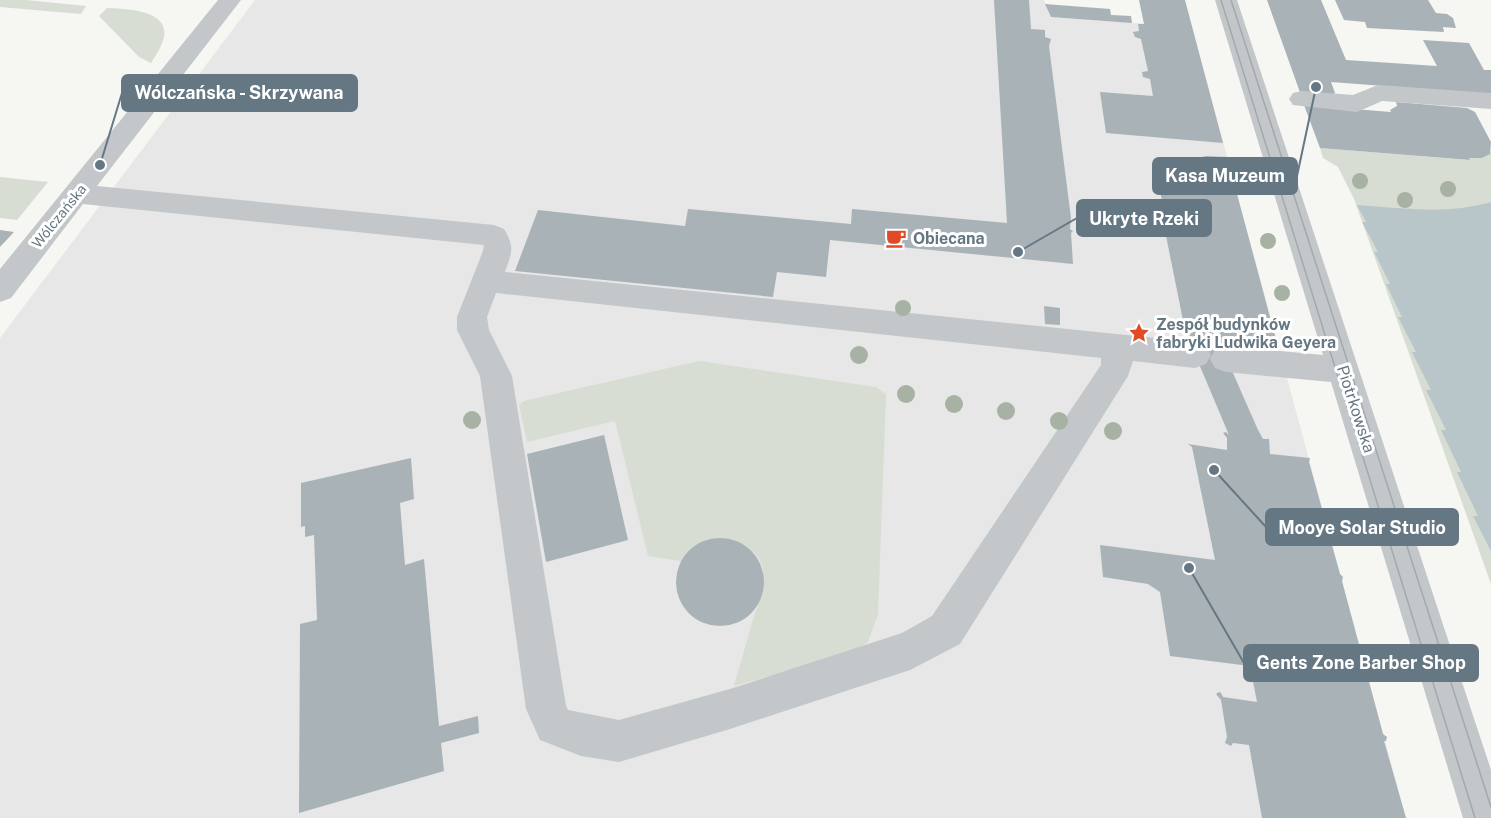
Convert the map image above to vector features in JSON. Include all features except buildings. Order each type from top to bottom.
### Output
[{"type":"street","name":"Wólczańska","points":[[0,290],[230,0]]},
{"type":"street","name":"Piotrkowska","points":[[1226,0],[1485,818]]},
{"type":"street","points":[[1302,99],[1357,104],[1378,93],[1491,101]]},
{"type":"street","points":[[77,194],[494,236],[498,243],[498,251],[472,317],[473,330],[496,376],[546,709],[554,726],[581,735],[619,741],[730,709],[910,650],[946,630],[1117,367],[1117,348]]},
{"type":"street","points":[[486,280],[1343,370]]},
{"type":"shaded area","points":[[0,0],[26,0],[86,6],[81,14],[0,7]]},
{"type":"shaded area","points":[[255,0],[1044,0],[1051,17],[1192,27],[1406,818],[0,818],[0,338]]},
{"type":"shaded area","points":[[107,8],[144,12],[160,21],[164,28],[164,37],[151,63],[139,57],[99,16]]},
{"type":"shaded area","points":[[1320,148],[1469,160],[1469,158],[1482,158],[1491,151],[1491,584],[1354,199],[1338,167],[1323,158]]},
{"type":"shaded area","points":[[0,177],[48,182],[17,220],[0,218]]},
{"type":"shaded area","points":[[1491,202],[1491,551],[1473,516],[1478,516],[1457,472],[1461,472],[1441,430],[1446,430],[1426,390],[1431,390],[1412,352],[1416,352],[1398,317],[1402,317],[1386,284],[1390,284],[1374,252],[1378,252],[1362,222],[1366,222],[1357,205],[1441,209]]},
{"type":"shaded area","points":[[699,361],[876,387],[886,394],[878,614],[868,642],[854,652],[734,686],[763,585],[761,563],[755,554],[745,546],[730,540],[716,539],[702,543],[681,561],[648,556],[615,421],[527,442],[519,405],[524,401]]},
{"type":"tram line","points":[[1221,0],[1475,818]]},
{"type":"tram line","points":[[1231,0],[1491,807]]},
{"type":"place","name":"Kasa Muzeum","points":[[1316,87]]},
{"type":"place","name":"Wólczańska - Skrzywana","points":[[100,165]]},
{"type":"place","name":"Obiecana","points":[[896,238]]},
{"type":"place","name":"Ukryte Rzeki","points":[[1018,252]]},
{"type":"place","name":"Zespół budynków fabryki Ludwika Geyera","points":[[1139,333]]},
{"type":"place","name":"Mooye Solar Studio","points":[[1214,470]]},
{"type":"place","name":"Gents Zone Barber Shop","points":[[1189,568]]}]
